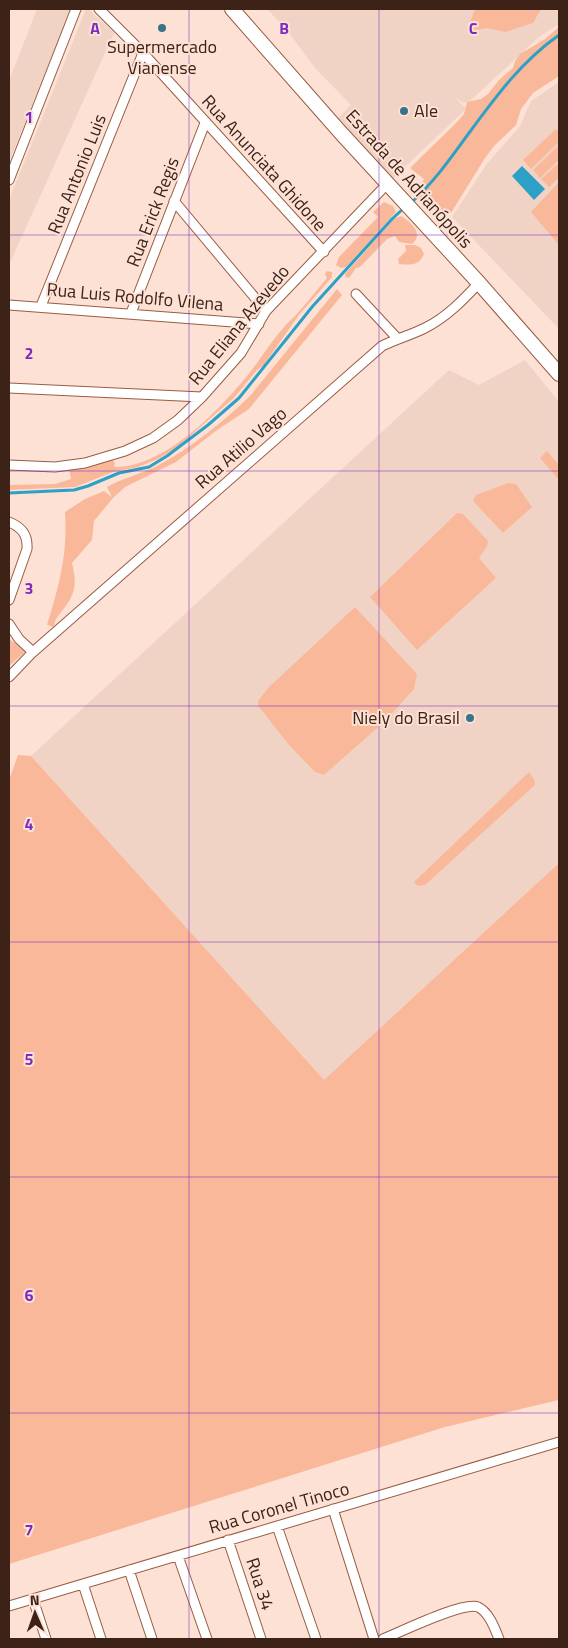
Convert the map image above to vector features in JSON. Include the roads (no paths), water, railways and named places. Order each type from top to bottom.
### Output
[{"type":"main road","name":"Estrada de Adrianópolis","points":[[232,9],[559,374]]},
{"type":"street","points":[[9,180],[76,9]]},
{"type":"street","name":"Rua Anunciata Ghidone","points":[[99,9],[143,53],[324,252]]},
{"type":"street","name":"Rua Antonio Luis","points":[[41,306],[143,53]]},
{"type":"street","name":"Rua Erick Regis","points":[[131,313],[205,123]]},
{"type":"street","name":"Rua Eliana Azevedo","points":[[9,465],[55,467],[85,463],[125,451],[153,438],[178,420],[242,353],[266,312],[324,252],[391,188]]},
{"type":"street","points":[[174,200],[266,312]]},
{"type":"street","name":"Rua Atilio Vago","points":[[9,677],[34,652],[382,346],[397,338],[424,329],[442,318],[479,283]]},
{"type":"street","points":[[356,294],[397,338]]},
{"type":"street","name":"Rua Luis Rodolfo Vilena","points":[[9,305],[258,324]]},
{"type":"street","points":[[9,388],[202,396]]},
{"type":"street","points":[[9,522],[23,531],[28,540],[9,600]]},
{"type":"street","points":[[9,624],[19,639],[34,652]]},
{"type":"street","name":"Rua Coronel Tinoco","points":[[9,1606],[559,1442]]},
{"type":"street","points":[[332,1509],[374,1639]]},
{"type":"street","points":[[277,1526],[316,1639]]},
{"type":"street","name":"Rua 34","points":[[228,1540],[261,1639]]},
{"type":"street","points":[[178,1556],[207,1639]]},
{"type":"street","points":[[128,1570],[152,1639]]},
{"type":"street","points":[[83,1584],[101,1639]]},
{"type":"street","points":[[33,1599],[46,1639]]},
{"type":"street","points":[[383,1639],[455,1609],[477,1606],[485,1611],[499,1639]]},
{"type":"water","points":[[522,166],[545,189],[534,200],[512,176]]},
{"type":"waterway","points":[[411,203],[442,170],[510,80],[533,56],[559,35]]},
{"type":"waterway","points":[[9,493],[74,490],[119,473],[149,467],[167,456],[208,425],[239,398],[312,307],[404,208]]},
{"type":"place","name":"Supermercado Vianense","points":[[162,28]]},
{"type":"place","name":"Ale","points":[[404,111]]},
{"type":"place","name":"Niely do Brasil","points":[[470,718]]}]
